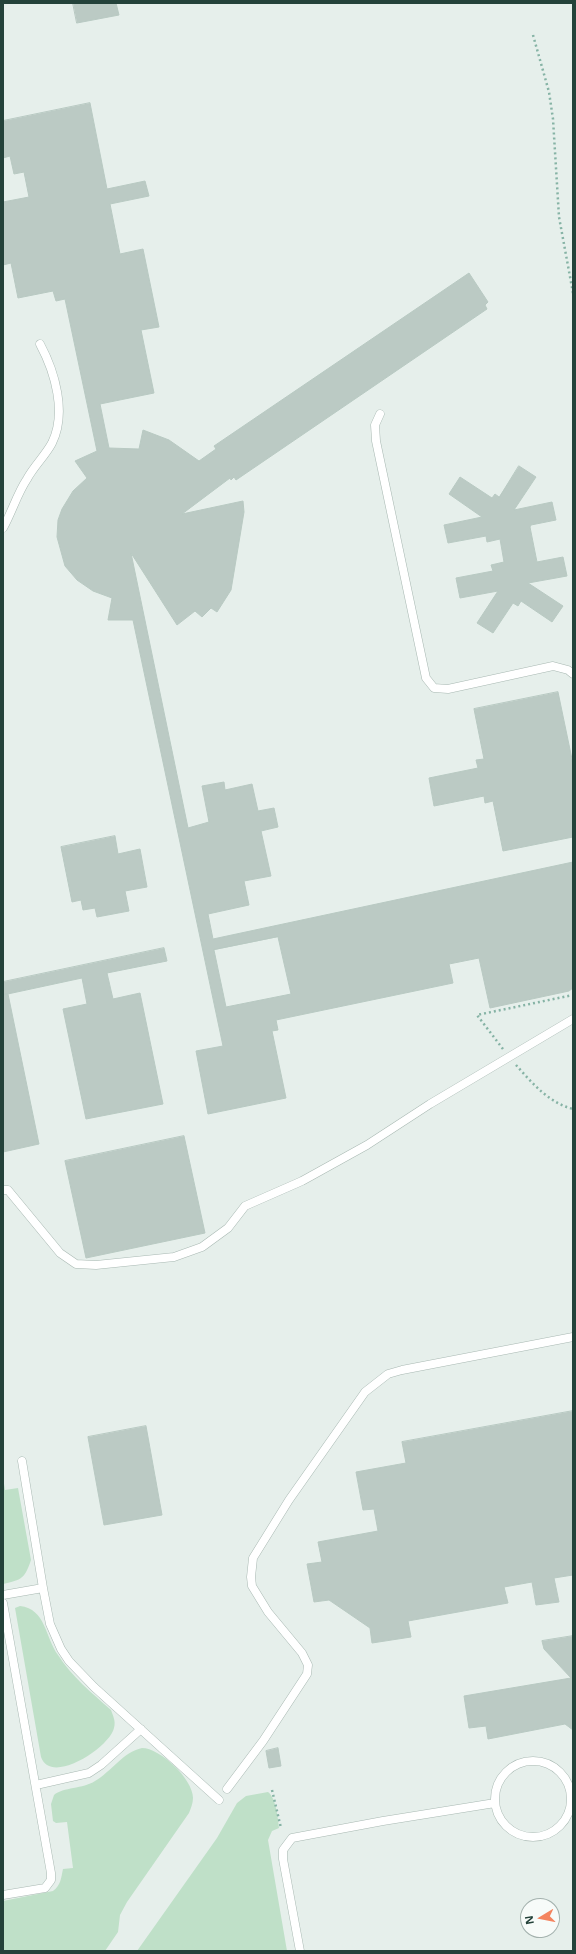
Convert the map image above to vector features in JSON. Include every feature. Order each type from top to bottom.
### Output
[{"type":"lane","points":[[3,528],[27,478],[51,444],[59,425],[58,403],[50,362],[40,344]]},
{"type":"lane","points":[[380,414],[375,425],[376,441],[426,678],[434,688],[448,689],[553,666],[568,670],[573,674]]},
{"type":"lane","points":[[3,1190],[8,1190],[60,1253],[76,1264],[96,1265],[174,1257],[202,1247],[228,1228],[245,1206],[302,1181],[367,1145],[430,1104],[573,1019]]},
{"type":"lane","points":[[227,1788],[263,1741],[307,1674],[308,1665],[302,1653],[268,1612],[252,1586],[251,1577],[253,1558],[262,1541],[289,1500],[365,1392],[388,1374],[402,1370],[573,1337]]},
{"type":"lane","points":[[22,1461],[50,1624],[61,1649],[78,1671],[219,1800]]},
{"type":"lane","points":[[3,1595],[43,1588]]},
{"type":"lane","points":[[3,1603],[36,1785],[51,1880],[45,1888],[3,1895]]},
{"type":"lane","points":[[36,1785],[74,1778],[89,1773],[101,1765],[141,1729]]},
{"type":"lane","points":[[530,1761],[542,1762],[553,1766],[562,1774],[568,1785],[571,1797],[570,1809],[565,1821],[555,1831],[543,1836],[530,1838],[517,1834],[506,1827],[498,1816],[495,1803],[495,1791],[504,1775],[518,1764],[530,1761]]},
{"type":"lane","points":[[300,1951],[283,1859],[283,1850],[292,1838],[495,1803]]},
{"type":"path","points":[[533,35],[549,92],[553,119],[559,217],[573,293]]},
{"type":"path","points":[[505,1051],[477,1015],[573,995]]},
{"type":"path","points":[[514,1063],[544,1095],[560,1105],[573,1109]]},
{"type":"path","points":[[272,1790],[281,1828]]},
{"type":"green space","points":[[3,1477],[5,1490],[18,1488],[31,1560],[27,1571],[22,1577],[15,1581],[3,1584]]},
{"type":"green space","points":[[20,1606],[29,1608],[40,1618],[54,1648],[64,1663],[83,1684],[111,1710],[114,1719],[114,1728],[110,1736],[102,1745],[92,1753],[67,1766],[56,1767],[47,1765],[41,1757],[15,1608]]},
{"type":"green space","points":[[142,1748],[158,1753],[182,1774],[192,1790],[193,1802],[189,1813],[127,1902],[120,1915],[118,1932],[105,1951],[3,1951],[3,1901],[53,1891],[59,1884],[63,1869],[73,1868],[67,1822],[56,1823],[53,1821],[51,1804],[54,1795],[58,1792],[90,1784],[101,1777],[123,1758],[135,1750]]},
{"type":"green space","points":[[268,1792],[275,1803],[279,1824],[279,1828],[272,1831],[268,1840],[287,1951],[137,1951],[217,1838],[237,1803],[246,1796]]},
{"type":"building","points":[[73,3],[116,3],[119,15],[77,23]]},
{"type":"building","points":[[90,103],[107,189],[145,181],[149,196],[110,204],[120,254],[143,249],[159,327],[141,330],[154,393],[100,404],[109,448],[139,449],[143,430],[169,440],[199,461],[216,449],[214,446],[469,273],[488,302],[485,305],[487,309],[236,480],[234,477],[231,480],[230,478],[182,514],[243,501],[244,512],[231,590],[217,612],[211,608],[202,617],[195,611],[177,625],[131,553],[188,828],[209,822],[202,786],[224,782],[225,790],[252,784],[258,811],[274,808],[278,827],[261,831],[271,876],[244,881],[249,905],[208,914],[213,939],[573,862],[573,988],[569,991],[490,1008],[479,958],[449,964],[453,983],[276,1020],[278,1030],[272,1031],[286,1098],[208,1114],[196,1051],[223,1046],[133,620],[108,620],[112,598],[93,591],[77,580],[65,566],[57,537],[58,520],[62,509],[73,491],[87,478],[75,461],[97,451],[65,299],[56,301],[53,291],[18,298],[11,263],[3,265],[3,202],[29,197],[24,172],[14,174],[10,156],[3,158],[3,121]],"holes":[[[278,937],[291,994],[226,1007],[214,950]]]},
{"type":"building","points":[[519,466],[536,477],[514,510],[552,502],[556,520],[531,525],[530,527],[537,562],[563,557],[567,576],[528,583],[563,606],[552,622],[521,601],[518,606],[513,603],[493,633],[477,623],[498,591],[460,598],[456,578],[493,571],[491,565],[504,562],[500,539],[487,542],[486,536],[448,543],[444,525],[482,517],[449,494],[460,477],[492,498],[495,494],[499,497]]},
{"type":"building","points":[[558,692],[573,764],[573,837],[503,851],[493,801],[485,803],[484,796],[434,806],[429,778],[478,768],[476,760],[484,759],[474,709]]},
{"type":"building","points":[[115,836],[118,854],[140,849],[147,887],[125,891],[129,911],[97,917],[95,908],[83,910],[81,900],[72,902],[61,847]]},
{"type":"building","points":[[164,948],[167,961],[107,973],[113,999],[140,993],[163,1104],[86,1119],[63,1009],[87,1004],[82,978],[3,995],[3,982]]},
{"type":"building","points":[[8,994],[39,1144],[3,1152],[3,995]]},
{"type":"building","points":[[184,1136],[205,1233],[86,1258],[65,1161]]},
{"type":"building","points":[[573,1411],[573,1575],[554,1578],[559,1602],[536,1605],[532,1582],[504,1587],[508,1603],[408,1621],[411,1637],[372,1643],[370,1628],[329,1600],[314,1602],[307,1564],[322,1562],[318,1542],[378,1531],[374,1509],[363,1510],[356,1472],[406,1463],[402,1442]]},
{"type":"building","points":[[146,1426],[162,1515],[104,1525],[88,1437]]},
{"type":"building","points":[[573,1636],[573,1730],[565,1724],[488,1739],[486,1726],[469,1728],[464,1696],[571,1678],[544,1649],[542,1641]]},
{"type":"building","points":[[278,1748],[281,1766],[269,1768],[266,1751]]}]
